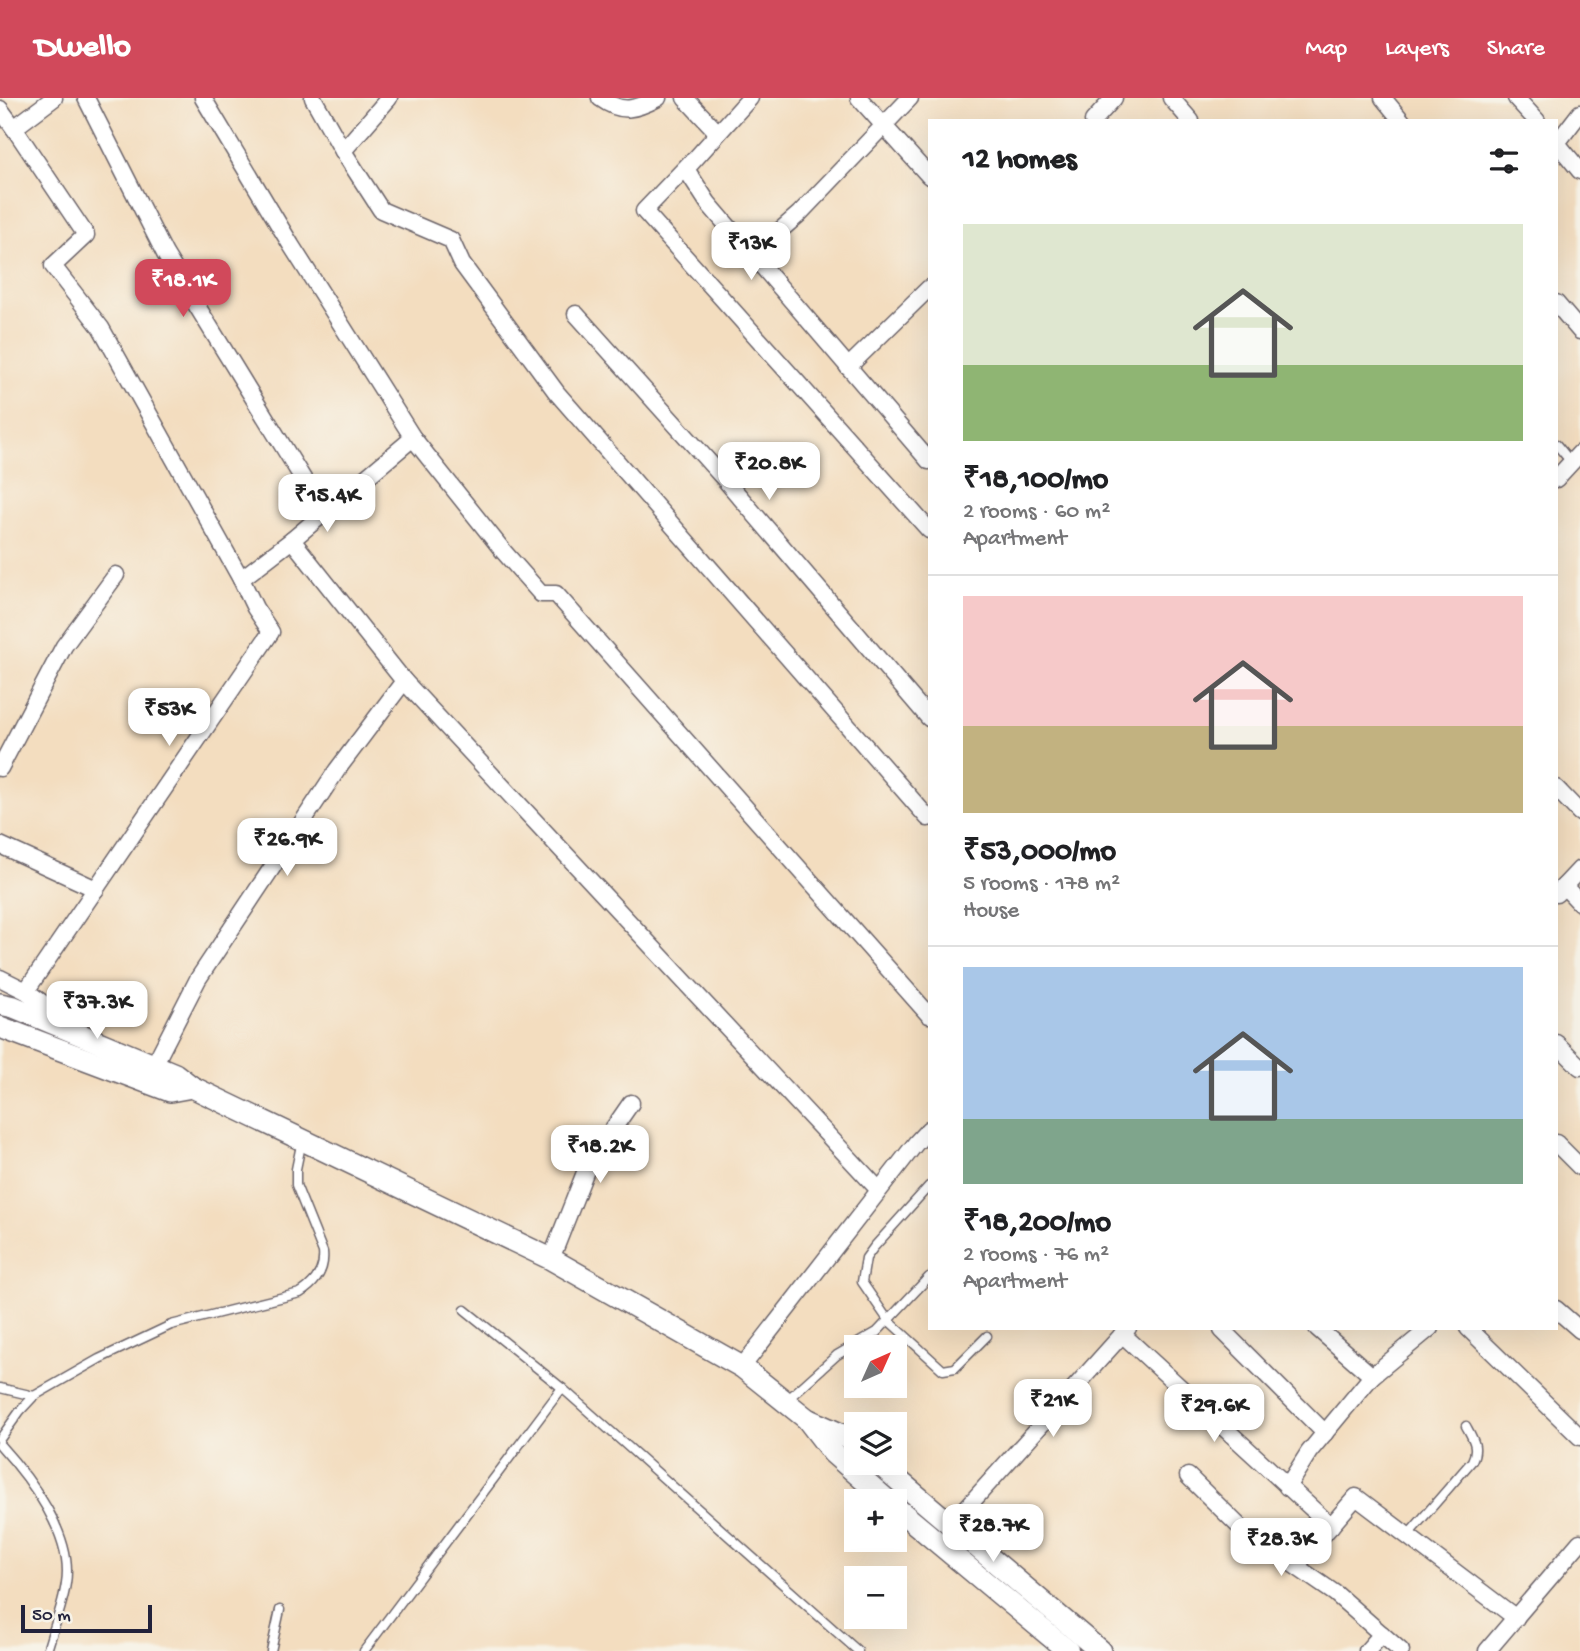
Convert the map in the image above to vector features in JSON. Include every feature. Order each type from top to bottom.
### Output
[{"type":"street","points":[[14,128],[54,98]]},
{"type":"street","points":[[86,98],[165,254],[324,513]]},
{"type":"street","points":[[203,98],[291,245],[413,438],[541,594],[556,594],[928,1014]]},
{"type":"street","points":[[313,98],[343,151],[382,210],[451,240],[462,264],[557,393],[928,817]]},
{"type":"street","points":[[343,151],[389,98]]},
{"type":"street","points":[[600,98],[615,108],[627,109],[641,107],[658,98]]},
{"type":"street","points":[[685,98],[718,133]]},
{"type":"street","points":[[750,98],[644,211],[928,529]]},
{"type":"street","points":[[859,98],[928,175]]},
{"type":"street","points":[[752,255],[799,214],[910,98]]},
{"type":"street","points":[[1095,119],[1114,98]]},
{"type":"street","points":[[1171,98],[1189,119]]},
{"type":"street","points":[[1383,98],[1400,119]]},
{"type":"street","points":[[1516,98],[1534,119]]},
{"type":"street","points":[[0,109],[86,236],[53,265],[102,328],[255,608],[271,632],[26,991]]},
{"type":"street","points":[[1558,140],[1580,113]]},
{"type":"street","points":[[1558,144],[1580,171]]},
{"type":"street","points":[[691,162],[686,169],[708,204],[928,460]]},
{"type":"street","points":[[848,367],[928,289]]},
{"type":"street","points":[[1558,305],[1580,331]]},
{"type":"street","points":[[576,314],[727,482],[928,718]]},
{"type":"street","points":[[241,579],[292,540],[413,438]]},
{"type":"street","points":[[1558,477],[1576,458]]},
{"type":"street","points":[[292,540],[404,681],[879,1190]]},
{"type":"street","points":[[0,768],[64,646],[116,575]]},
{"type":"street","points":[[154,1066],[198,979],[337,771],[404,681]]},
{"type":"street","points":[[1558,794],[1580,813]]},
{"type":"street","points":[[0,845],[96,889]]},
{"type":"street","points":[[1580,869],[1560,890],[1580,903]]},
{"type":"street","points":[[0,978],[26,991],[94,1040]]},
{"type":"street","points":[[0,1004],[14,1007],[175,1074],[192,1087],[551,1259],[742,1367],[807,1419],[833,1453],[874,1489]]},
{"type":"street","points":[[1,1029],[170,1091],[192,1087]]},
{"type":"street","points":[[1558,1045],[1580,1067]]},
{"type":"street","points":[[551,1259],[588,1165],[631,1103]]},
{"type":"street","points":[[742,1367],[928,1130]]},
{"type":"street","points":[[1558,1145],[1580,1167]]},
{"type":"street","points":[[1558,1311],[1580,1331]]},
{"type":"street","points":[[1222,1330],[1325,1433]]},
{"type":"street","points":[[1287,1487],[1325,1433],[1372,1376],[1428,1330]]},
{"type":"street","points":[[1470,1330],[1580,1437]]},
{"type":"street","points":[[953,1524],[1125,1331],[1331,1526]]},
{"type":"street","points":[[1328,1332],[1372,1376]]},
{"type":"street","points":[[807,1419],[844,1436]]},
{"type":"street","points":[[893,1475],[1100,1651]]},
{"type":"street","points":[[1188,1476],[1243,1530],[1336,1594],[1401,1651]]},
{"type":"street","points":[[1296,1566],[1356,1497],[1516,1618]]},
{"type":"street","points":[[907,1517],[1068,1651]]},
{"type":"street","points":[[1487,1651],[1580,1542]]},
{"type":"street","points":[[1367,1651],[1382,1634]]},
{"type":"lane","points":[[1558,445],[1576,458]]},
{"type":"lane","points":[[0,1439],[34,1396],[99,1359],[171,1325],[300,1293],[310,1286],[324,1264],[323,1252],[296,1185],[296,1169],[302,1140]]},
{"type":"lane","points":[[928,1187],[866,1258],[862,1272],[865,1290],[888,1320],[943,1370],[956,1368],[987,1336]]},
{"type":"lane","points":[[786,1401],[837,1355],[870,1337],[928,1278]]},
{"type":"lane","points":[[465,1310],[562,1388],[858,1651]]},
{"type":"lane","points":[[0,1388],[34,1396]]},
{"type":"lane","points":[[364,1651],[562,1388]]},
{"type":"lane","points":[[1407,1535],[1472,1461],[1476,1444],[1466,1426]]},
{"type":"lane","points":[[0,1445],[49,1510],[67,1563],[66,1583],[47,1651]]},
{"type":"lane","points":[[271,1651],[280,1611]]}]
